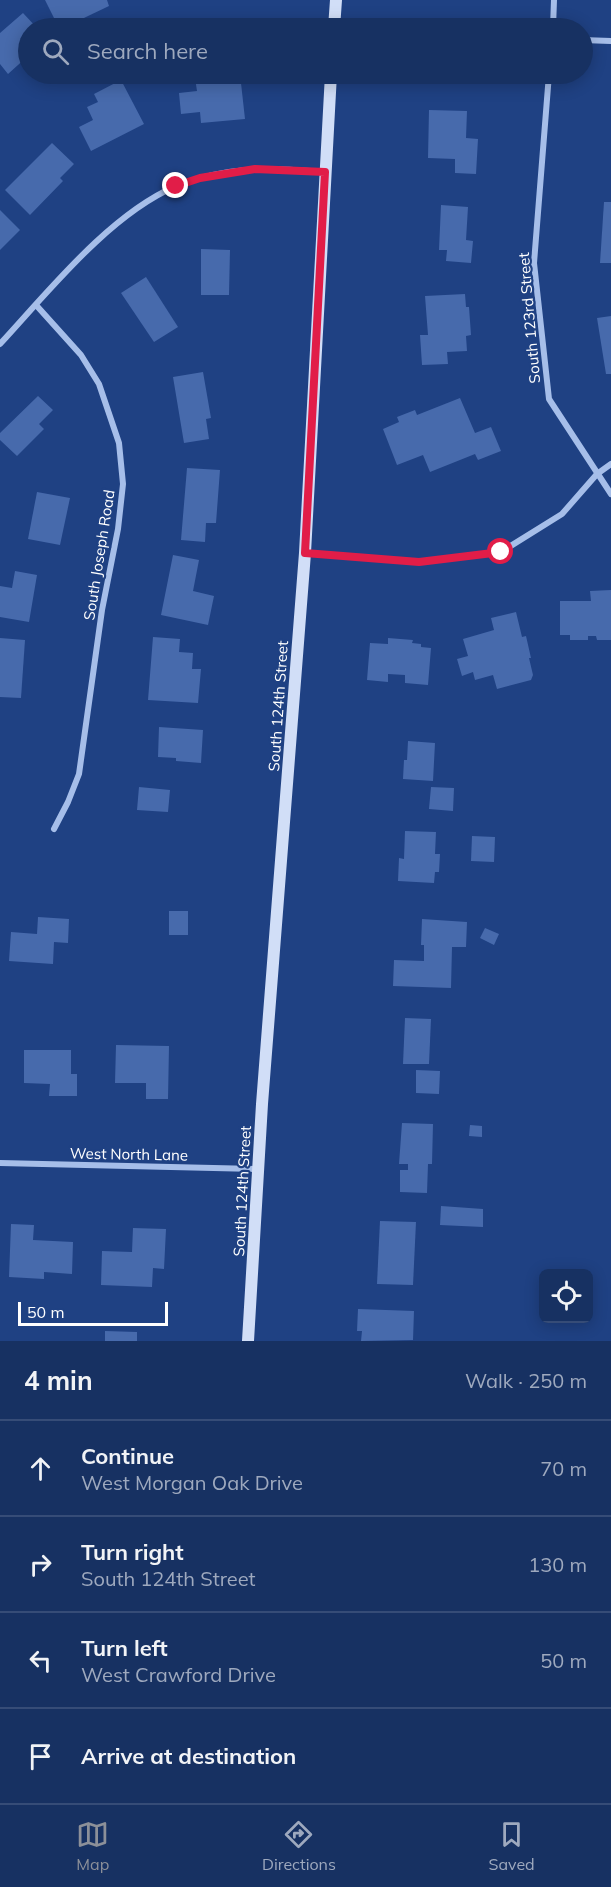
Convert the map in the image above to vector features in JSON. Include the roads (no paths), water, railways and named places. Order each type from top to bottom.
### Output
[{"type":"street","points":[[335,18],[336,0]]},
{"type":"street","points":[[554,18],[555,0]]},
{"type":"street","points":[[593,40],[611,41]]},
{"type":"street","name":"South 124th Street","points":[[248,1341],[258,1169],[305,553],[330,84]]},
{"type":"street","name":"South 123rd Street","points":[[548,84],[534,263],[549,399],[611,494]]},
{"type":"street","points":[[0,344],[69,270],[110,231],[142,206],[176,186],[200,178],[255,169],[325,172]]},
{"type":"street","name":"South Joseph Road","points":[[36,305],[81,355],[99,384],[119,443],[123,484],[119,520],[102,610],[79,774],[54,829]]},
{"type":"street","points":[[305,553],[419,562],[501,552],[562,514],[597,474],[611,464]]},
{"type":"street","name":"West North Lane","points":[[0,1163],[258,1169]]}]
